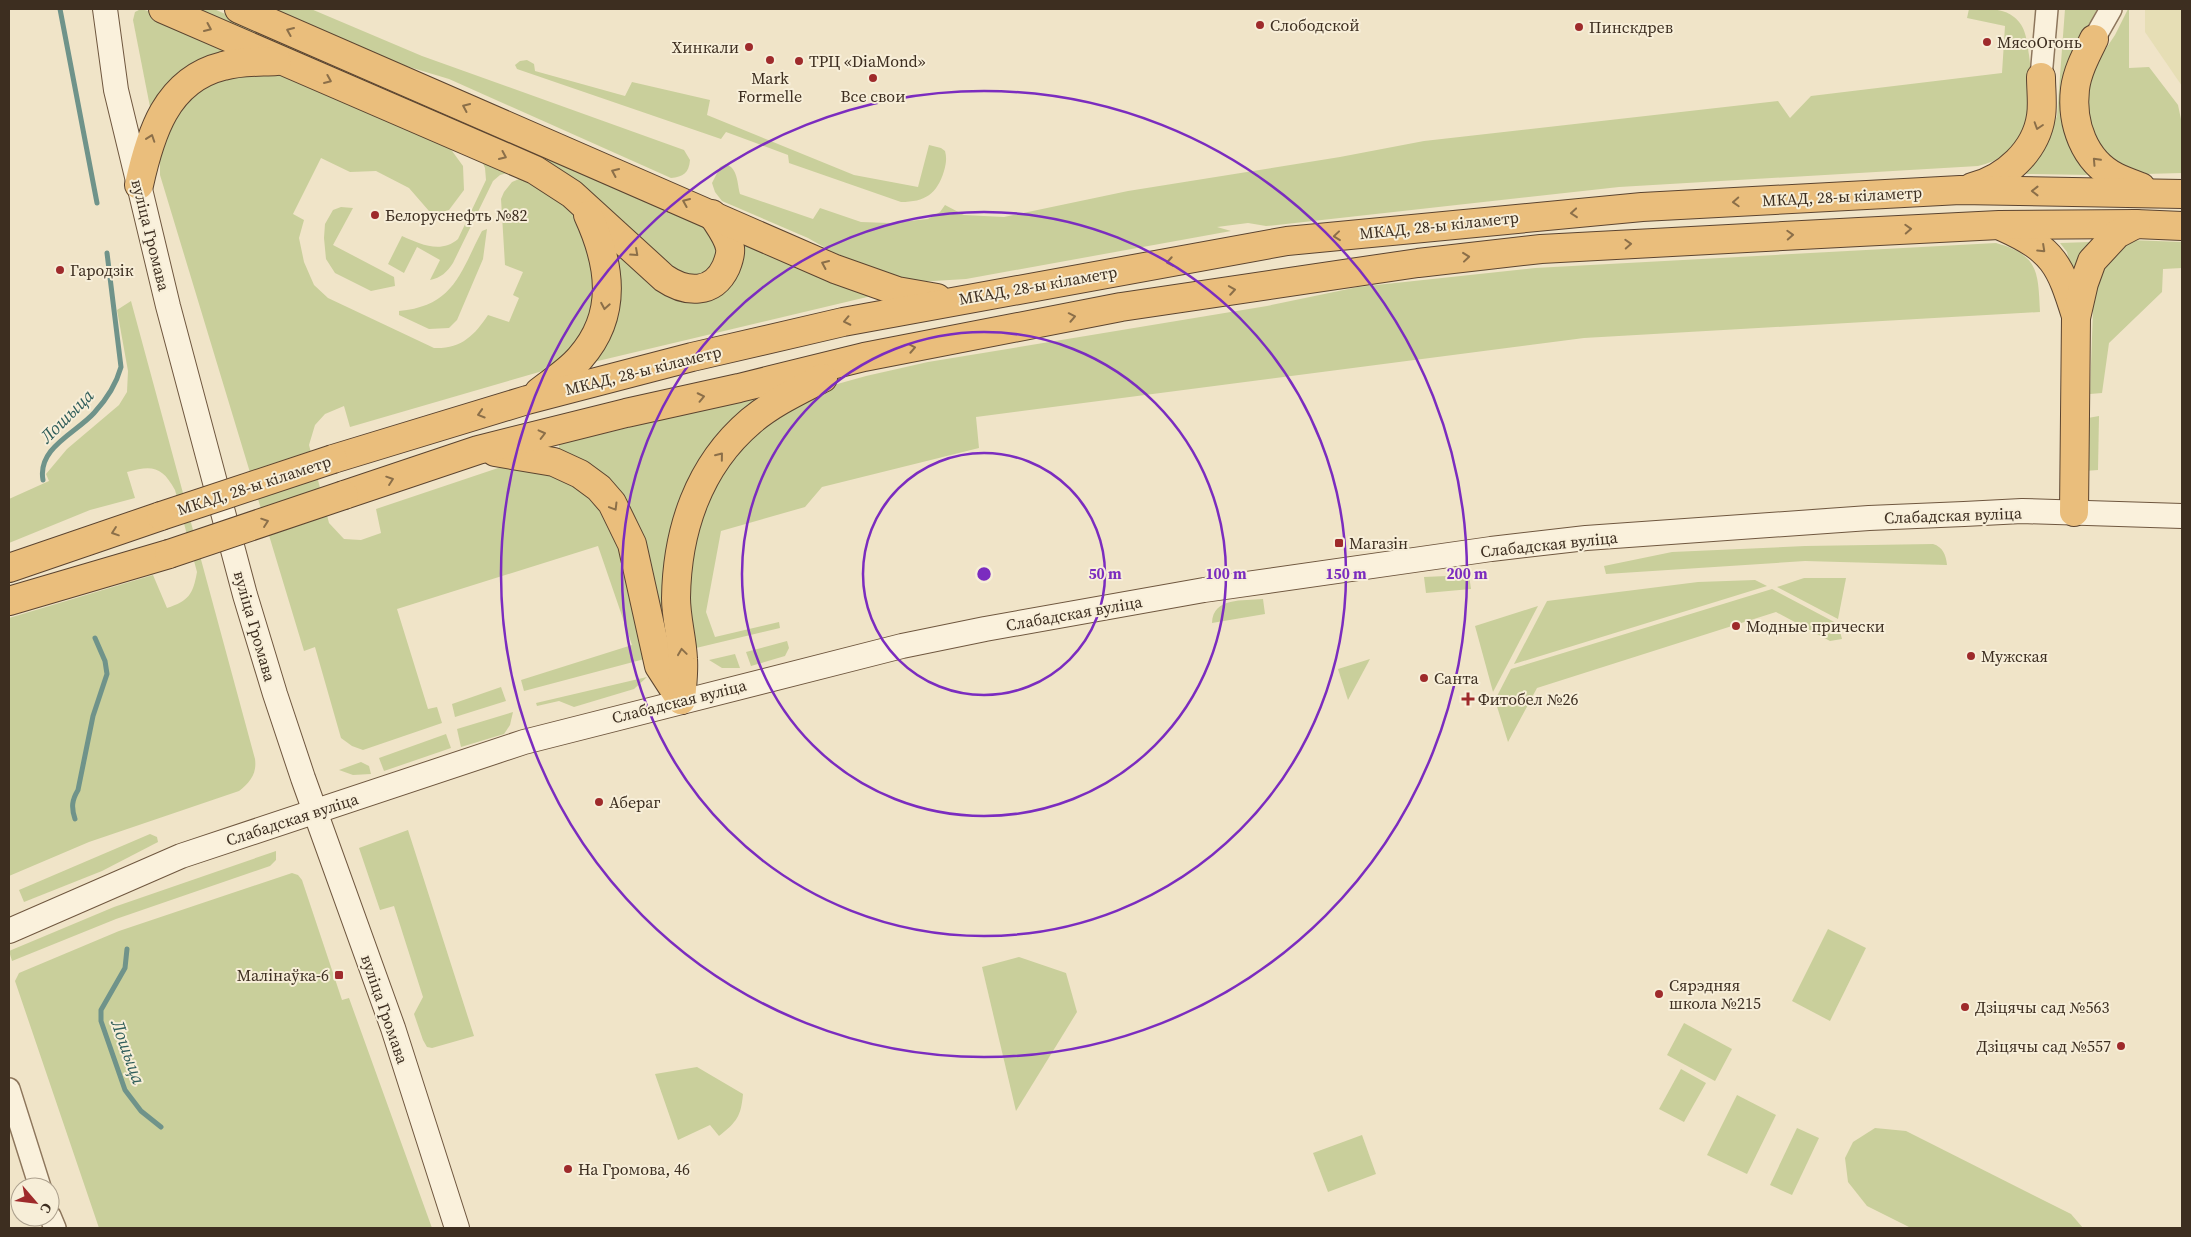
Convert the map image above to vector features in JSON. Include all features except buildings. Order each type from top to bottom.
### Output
[{"type":"highway","points":[[163,9],[535,170],[572,194],[586,209],[664,278],[676,286],[700,289],[713,284],[723,273],[729,261],[730,249],[726,236],[712,214]]},
{"type":"highway","points":[[239,9],[835,269],[897,291],[929,297],[964,298]]},
{"type":"highway","points":[[2094,39],[2082,64],[2075,89],[2074,113],[2086,150],[2099,165],[2115,177],[2154,193]]},
{"type":"highway","points":[[138,185],[155,127],[166,107],[178,92],[206,73],[222,66],[246,62],[283,61]]},
{"type":"highway","points":[[1960,190],[2001,176],[2027,150],[2036,134],[2041,117],[2042,77]]},
{"type":"highway","name":"МКАД, 28-ы кіламетр","points":[[9,568],[333,459],[527,400],[692,357],[843,322],[964,298],[1287,241],[1642,207],[1960,190],[2102,191],[2182,194]]},
{"type":"highway","points":[[527,400],[579,360],[590,346],[604,313],[608,290],[606,267],[600,242],[586,209]]},
{"type":"highway","points":[[2074,512],[2076,318],[2084,283],[2092,262],[2117,234],[2136,224]]},
{"type":"highway","points":[[9,601],[169,554],[478,450],[864,357],[1121,307],[1437,260],[1541,249],[2000,225],[2136,224],[2182,226]]},
{"type":"highway","points":[[2000,225],[2038,245],[2054,261],[2065,281],[2076,318]]},
{"type":"highway","points":[[681,700],[684,660],[676,600],[678,562],[684,526],[695,497],[709,469],[750,422],[784,398],[864,357]]},
{"type":"highway","points":[[478,450],[507,453],[554,462],[580,474],[599,488],[612,503],[632,544],[658,666],[681,700]]},
{"type":"main road","name":"вуліца Громава","points":[[105,9],[116,90],[138,185],[168,306],[245,595],[275,694],[314,811],[393,1028],[457,1228]]},
{"type":"main road","name":"Слабадская вуліца","points":[[9,931],[181,856],[524,742],[681,700],[902,646],[985,629],[1204,590],[1491,549],[1586,538],[1869,518],[2022,512],[2182,516]]},
{"type":"street","points":[[2042,77],[2047,9]]},
{"type":"street","points":[[2094,39],[2111,9]]},
{"type":"street","points":[[9,1089],[37,1177]]},
{"type":"shaded area","points":[[2145,9],[2182,9],[2182,86],[2145,32]]},
{"type":"green space","points":[[141,9],[165,16],[233,50],[151,112],[133,20],[135,12]]},
{"type":"green space","points":[[192,9],[214,9],[712,227],[722,243],[710,275],[682,279],[576,183]]},
{"type":"green space","points":[[267,9],[311,9],[422,56],[684,150],[690,160],[687,171],[679,177],[671,178],[449,79],[376,57]]},
{"type":"green space","points":[[1969,9],[1998,10],[2009,14],[2018,21],[2027,39],[2031,72],[2029,106],[2026,122],[2019,137],[2009,150],[1996,160],[1978,166],[1619,187],[1277,225],[1266,226],[1248,223],[1217,227],[1231,231],[966,279],[917,282],[899,278],[843,258],[808,238],[722,201],[715,192],[712,183],[720,167],[726,164],[735,173],[740,194],[813,219],[820,208],[861,222],[890,223],[928,219],[940,212],[945,205],[964,215],[1004,217],[1128,191],[1340,157],[1424,141],[1778,101],[1790,118],[1811,96],[2002,73],[2005,26],[1967,18]]},
{"type":"green space","points":[[2065,9],[2097,9],[2074,57],[2091,175],[2026,174],[2042,154],[2057,116]]},
{"type":"green space","points":[[2128,9],[2129,68],[2149,67],[2178,105],[2182,124],[2182,173],[2145,174],[2129,171],[2116,165],[2092,142],[2084,95],[2097,62],[2115,35]]},
{"type":"green space","points":[[527,60],[534,64],[535,71],[625,96],[632,82],[710,100],[707,115],[854,175],[918,187],[929,145],[945,151],[945,168],[938,186],[929,195],[909,202],[901,202],[789,163],[788,155],[726,132],[721,139],[517,69],[515,65],[520,61]]},
{"type":"green space","points":[[275,70],[447,144],[463,166],[464,190],[449,210],[438,213],[429,211],[409,188],[376,171],[350,172],[321,158],[293,214],[304,220],[299,238],[304,262],[314,285],[328,298],[434,348],[452,346],[459,344],[472,335],[488,315],[509,322],[519,298],[513,295],[523,272],[505,265],[501,199],[512,182],[519,179],[531,180],[562,195],[590,231],[598,315],[560,366],[350,427],[344,406],[325,414],[315,425],[309,445],[329,523],[344,539],[361,540],[381,533],[376,509],[516,462],[580,483],[617,525],[652,657],[524,691],[521,680],[632,645],[598,546],[397,609],[428,709],[437,707],[442,723],[363,750],[352,746],[341,738],[315,647],[304,651],[160,175],[160,151],[175,112],[204,83]]},
{"type":"green space","points":[[480,157],[511,172],[500,175],[493,181],[453,263],[448,269],[441,276],[430,280],[440,260],[417,247],[404,273],[388,264],[402,236],[423,244],[438,247],[451,244],[458,239],[486,180],[485,168]]},
{"type":"green space","points":[[341,207],[353,208],[333,245],[394,277],[395,286],[371,291],[335,273],[326,259],[325,224],[333,210]]},
{"type":"green space","points":[[487,229],[483,259],[457,320],[449,328],[429,329],[399,315],[399,311],[417,308],[444,295],[461,273],[482,231]]},
{"type":"green space","points":[[737,236],[884,293],[581,365],[610,239],[695,296]]},
{"type":"green space","points":[[2130,240],[2182,242],[2182,268],[2163,269],[2162,292],[2109,343],[2102,393],[2090,394],[2094,281],[2100,265]]},
{"type":"green space","points":[[2090,242],[2083,251],[2073,277],[2067,252],[2060,243]]},
{"type":"green space","points":[[1996,243],[2021,253],[2033,267],[2037,276],[2040,312],[1584,338],[976,417],[979,448],[822,487],[805,507],[721,531],[706,612],[715,637],[779,622],[780,628],[696,648],[683,584],[689,544],[714,479],[758,428],[823,388],[928,362],[1267,306],[1358,287],[1535,268]]},
{"type":"green space","points":[[131,301],[255,759],[255,769],[249,781],[239,791],[89,842],[9,876],[9,618],[153,575],[167,608],[180,603],[189,596],[197,572],[175,490],[166,476],[156,469],[150,468],[127,472],[135,498],[90,510],[9,543],[9,499],[49,481],[46,474],[67,449],[119,405],[127,392],[128,371],[117,310]]},
{"type":"green space","points":[[753,398],[759,403],[704,462],[671,662],[640,537],[559,451],[559,444]]},
{"type":"green space","points":[[2099,416],[2098,470],[2085,471],[2088,418]]},
{"type":"green space","points":[[1933,544],[1943,552],[1947,565],[1805,561],[1606,574],[1604,566],[1672,552],[1805,546]]},
{"type":"green space","points":[[1469,575],[1471,589],[1426,593],[1424,577]]},
{"type":"green space","points":[[1804,578],[1846,578],[1838,619],[1777,587]]},
{"type":"green space","points":[[1755,580],[1767,586],[1514,664],[1547,601],[1698,582]]},
{"type":"green space","points":[[1772,589],[1838,624],[1842,639],[1830,641],[1776,612],[1537,688],[1508,742],[1495,700],[1511,669]]},
{"type":"green space","points":[[1263,599],[1265,614],[1212,623],[1214,615],[1223,605],[1230,602]]},
{"type":"green space","points":[[1538,606],[1493,692],[1475,626]]},
{"type":"green space","points":[[787,641],[789,648],[785,656],[751,666],[746,652]]},
{"type":"green space","points":[[735,654],[740,668],[722,668],[709,660]]},
{"type":"green space","points":[[1370,659],[1348,700],[1338,669]]},
{"type":"green space","points":[[647,677],[634,689],[574,707],[559,701],[537,706],[536,703]]},
{"type":"green space","points":[[501,687],[506,701],[455,717],[452,704]]},
{"type":"green space","points":[[513,712],[510,725],[504,734],[461,747],[457,729]]},
{"type":"green space","points":[[446,734],[451,748],[384,771],[379,758]]},
{"type":"green space","points":[[361,762],[369,766],[371,774],[353,775],[339,770]]},
{"type":"green space","points":[[408,830],[474,1036],[432,1048],[427,1047],[423,1040],[414,1014],[423,997],[394,906],[380,910],[359,848]]},
{"type":"green space","points":[[150,834],[157,837],[158,842],[102,871],[24,902],[19,890]]},
{"type":"green space","points":[[276,851],[276,860],[270,866],[116,919],[12,961],[9,951],[114,907]]},
{"type":"green space","points":[[292,873],[298,875],[302,880],[342,1000],[349,998],[432,1228],[99,1228],[15,981],[19,973],[119,931]]},
{"type":"green space","points":[[1828,929],[1866,948],[1830,1021],[1792,1001]]},
{"type":"green space","points":[[1019,957],[1066,973],[1077,1012],[1016,1111],[982,967]]},
{"type":"green space","points":[[1684,1023],[1732,1049],[1715,1081],[1667,1055]]},
{"type":"green space","points":[[697,1067],[743,1094],[741,1108],[734,1122],[719,1136],[710,1125],[678,1140],[655,1074]]},
{"type":"green space","points":[[1681,1069],[1706,1083],[1684,1122],[1659,1109]]},
{"type":"green space","points":[[1737,1095],[1776,1115],[1747,1174],[1707,1155]]},
{"type":"green space","points":[[1797,1128],[1819,1138],[1792,1195],[1770,1185]]},
{"type":"green space","points":[[1875,1128],[1906,1131],[2071,1214],[2083,1228],[1911,1228],[1867,1206],[1848,1182],[1845,1158],[1853,1142]]},
{"type":"green space","points":[[1362,1135],[1376,1174],[1328,1192],[1313,1153]]},
{"type":"waterway","name":"Лошыца","points":[[60,9],[97,203]]},
{"type":"waterway","name":"Лошыца","points":[[43,480],[43,469],[46,459],[52,450],[99,408],[114,386],[121,367],[107,253]]},
{"type":"waterway","name":"Лошыца","points":[[75,819],[73,800],[78,790],[93,716],[107,674],[105,661],[95,638]]},
{"type":"waterway","name":"Лошыца","points":[[127,949],[125,968],[101,1010],[101,1021],[125,1090],[141,1111],[161,1127]]},
{"type":"place","name":"Слободской","points":[[1260,25]]},
{"type":"place","name":"Пинскдрев","points":[[1579,27]]},
{"type":"place","name":"МясоОгонь","points":[[1987,42]]},
{"type":"place","name":"Хинкали","points":[[749,47]]},
{"type":"place","name":"Mark Formelle","points":[[770,60]]},
{"type":"place","name":"ТРЦ «DiaMond»","points":[[799,61]]},
{"type":"place","name":"Все свои","points":[[873,78]]},
{"type":"place","name":"Белоруснефть №82","points":[[375,215]]},
{"type":"place","name":"Гародзік","points":[[60,270]]},
{"type":"place","name":"Магазін","points":[[1339,543]]},
{"type":"place","name":"Модные прически","points":[[1736,626]]},
{"type":"place","name":"Мужская","points":[[1971,656]]},
{"type":"place","name":"Санта","points":[[1424,678]]},
{"type":"place","name":"Фитобел №26","points":[[1468,699]]},
{"type":"place","name":"Абераг","points":[[599,802]]},
{"type":"place","name":"Малінаўка-6","points":[[339,975]]},
{"type":"place","name":"Сярэдняя школа №215","points":[[1659,994]]},
{"type":"place","name":"Дзіцячы сад №563","points":[[1965,1007]]},
{"type":"place","name":"Дзіцячы сад №557","points":[[2121,1046]]},
{"type":"place","name":"На Громова, 46","points":[[568,1169]]}]
